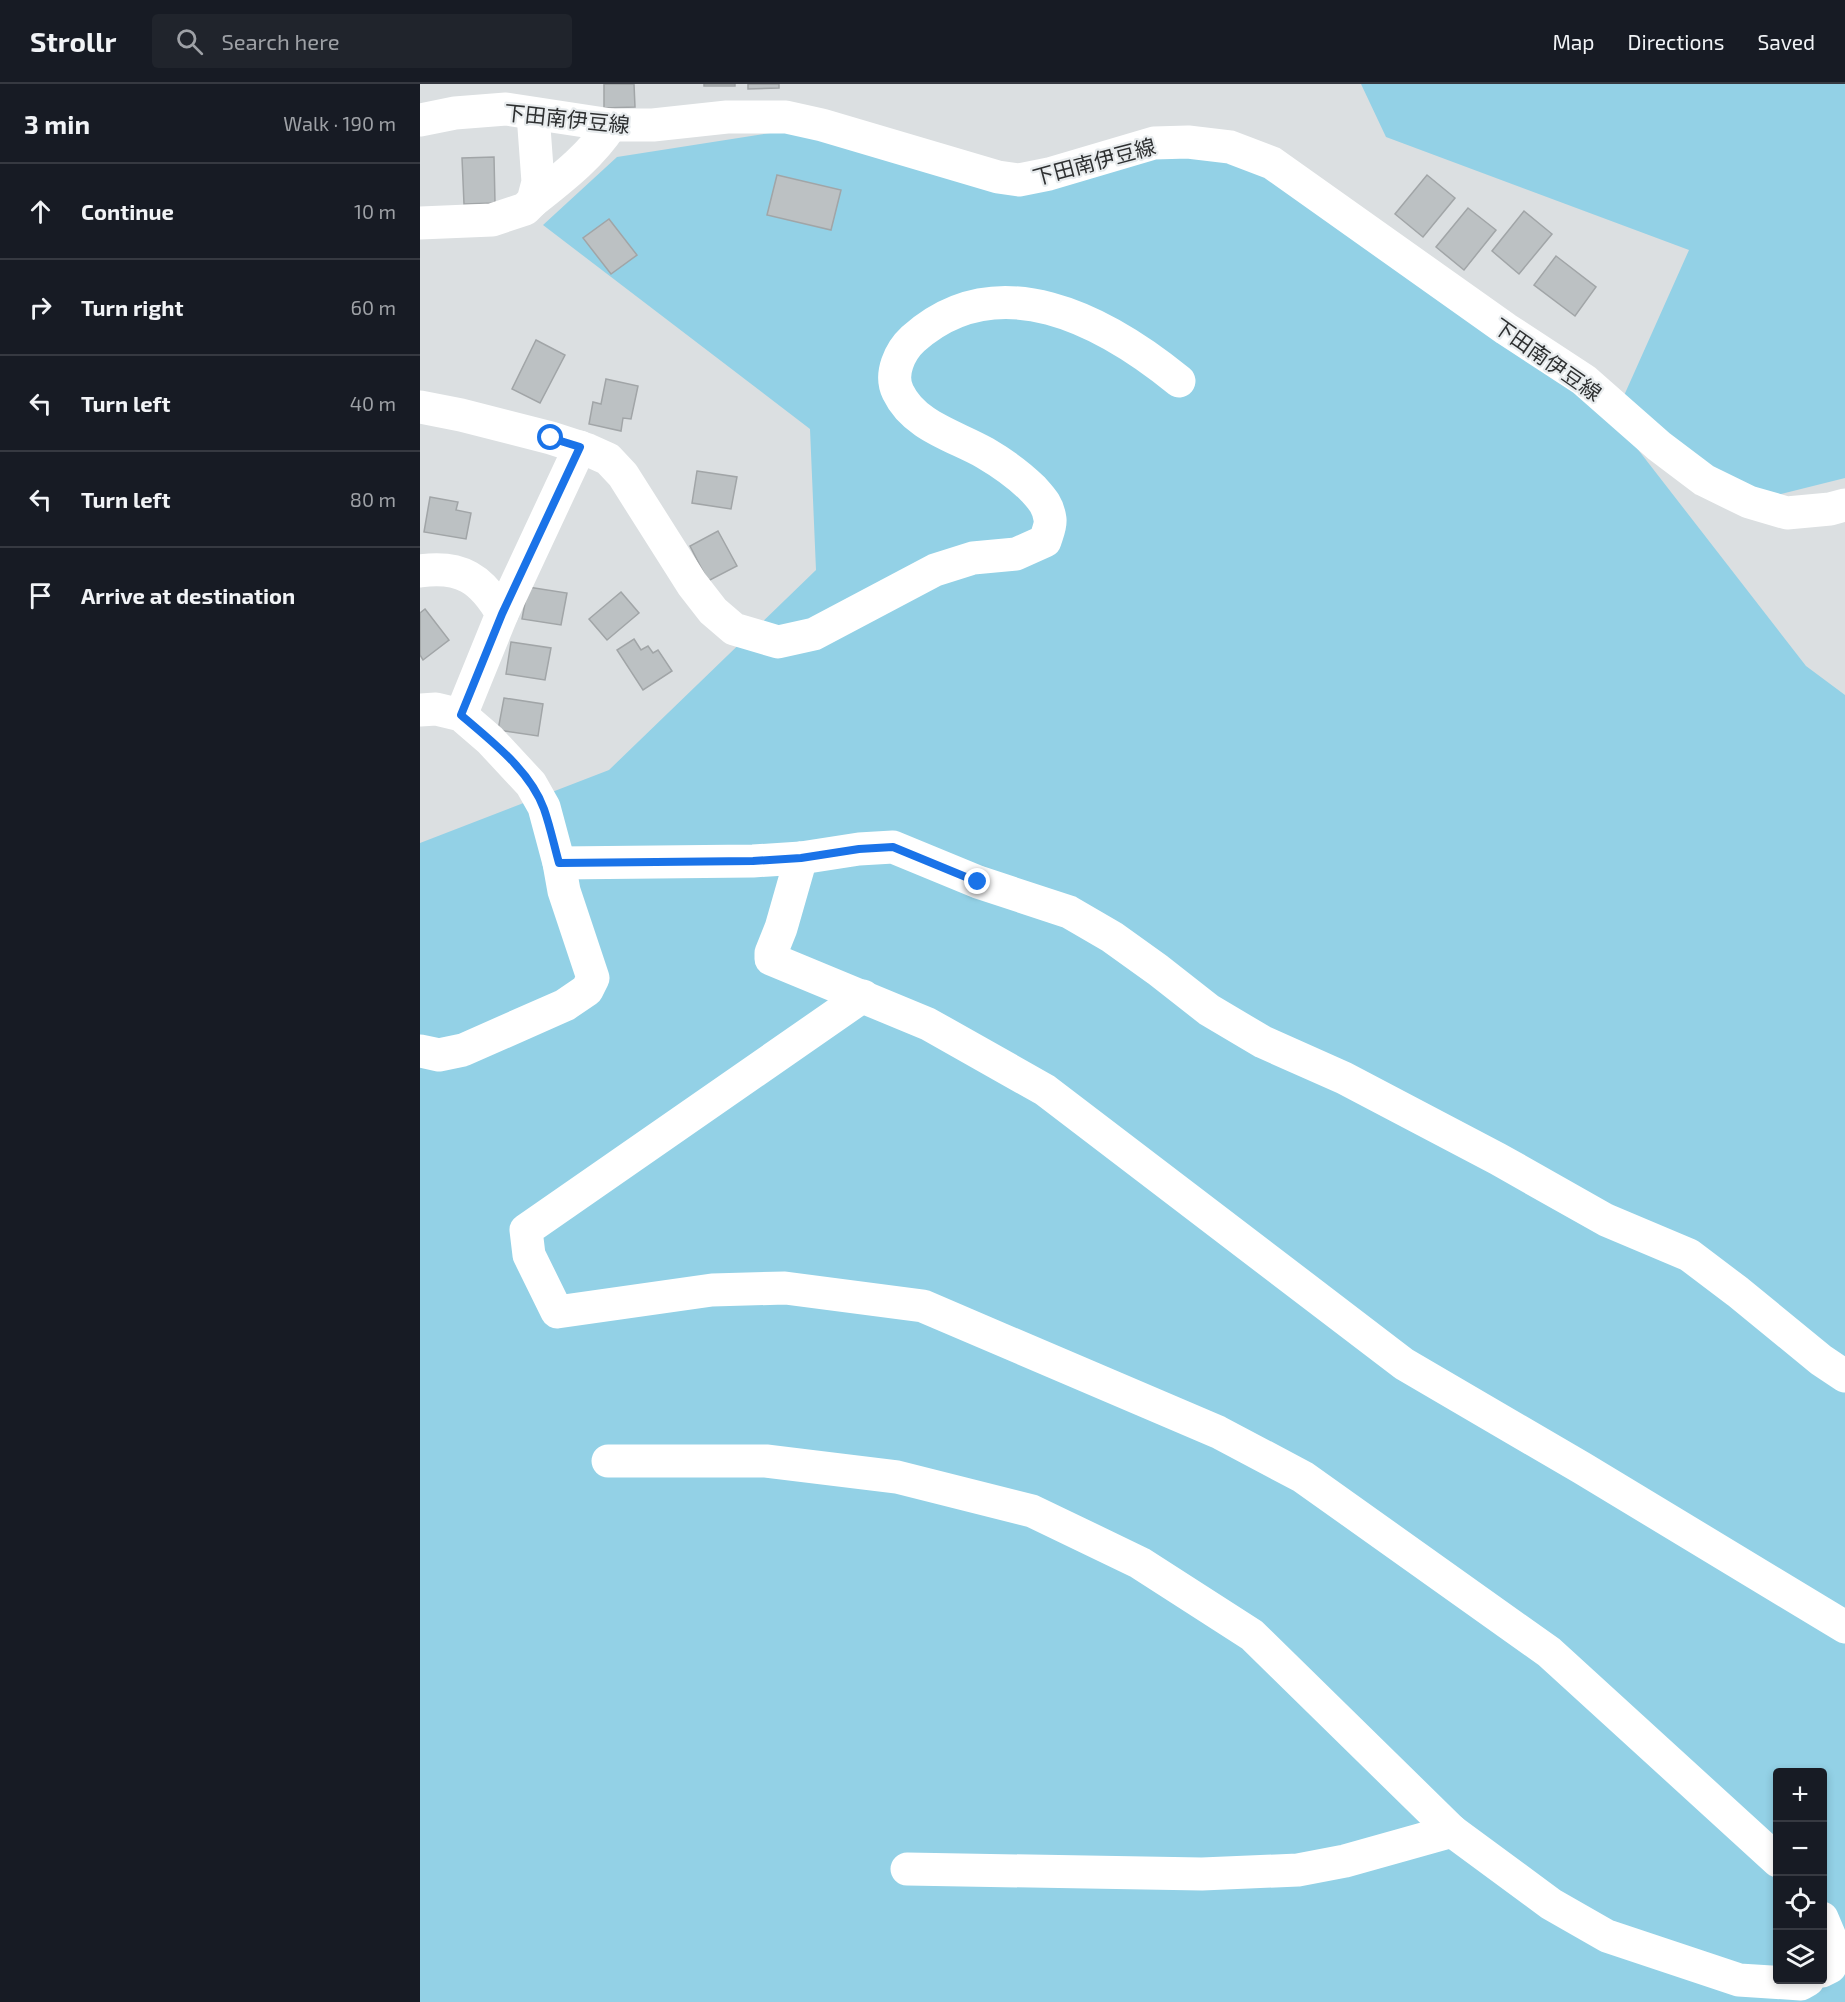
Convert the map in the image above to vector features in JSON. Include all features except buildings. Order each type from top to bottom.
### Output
[{"type":"street","name":"下田南伊豆線","points":[[420,120],[455,113],[496,110],[611,125],[653,125],[727,117],[786,117],[822,125],[998,177],[1019,180],[1049,174],[1154,143],[1188,142],[1230,147],[1272,163],[1506,329],[1584,380],[1659,446],[1704,480],[1749,502],[1787,513],[1830,509],[1845,505]]},
{"type":"street","points":[[533,114],[538,182],[533,201]]},
{"type":"street","points":[[420,223],[492,220],[525,209],[573,170],[601,140],[611,125]]},
{"type":"street","points":[[420,407],[461,415],[580,447],[608,459],[623,475],[692,584],[713,611],[734,628],[778,642],[814,634],[935,570],[973,558],[1016,554],[1045,541],[1051,522],[1046,502],[1024,480],[987,454],[929,425],[910,410],[896,390],[896,368],[903,348],[926,328],[961,309],[983,303],[1004,302],[1044,306],[1074,316],[1112,336],[1150,358],[1179,381]]},
{"type":"street","points":[[461,715],[502,614],[580,447]]},
{"type":"street","points":[[420,571],[437,568],[461,572],[475,579],[493,598],[502,614]]},
{"type":"street","points":[[420,710],[436,709],[461,715],[490,740],[531,783],[544,807],[564,891],[593,978],[587,990],[565,1005],[463,1050],[439,1055],[420,1052]]},
{"type":"street","points":[[559,863],[741,861],[801,858],[859,849],[893,847],[978,882],[1069,912],[1112,937],[1209,1010],[1263,1042],[1354,1084],[1498,1159],[1606,1220],[1689,1255],[1821,1360],[1845,1376]]},
{"type":"street","points":[[801,858],[771,959],[928,1024],[1045,1090],[1404,1364],[1582,1468],[1845,1627]]},
{"type":"street","points":[[863,996],[526,1230],[529,1255],[557,1312],[711,1290],[764,1288],[785,1288],[923,1306],[1218,1432],[1303,1477],[1549,1652],[1773,1857]]},
{"type":"street","points":[[608,1461],[766,1461],[897,1477],[1032,1511],[1140,1563],[1252,1635],[1452,1831],[1551,1904],[1607,1936],[1739,1980],[1773,1982]]},
{"type":"street","points":[[907,1869],[1202,1874],[1298,1870],[1346,1862],[1452,1831]]},
{"type":"street","points":[[1827,1930],[1833,1944],[1830,1967],[1827,1968]]},
{"type":"shaded area","points":[[1361,84],[1845,84],[1845,478],[1749,502],[1618,409],[1689,250],[1386,137]]},
{"type":"shaded area","points":[[822,125],[1019,180],[1230,147],[1584,380],[1806,666],[1845,695],[1845,2002],[420,2002],[420,843],[609,770],[816,570],[810,429],[543,225],[617,157]]},
{"type":"route","points":[[551,438],[580,447],[502,614],[461,715],[490,740],[531,783],[544,807],[559,863],[753,861],[893,847],[978,882]]}]
